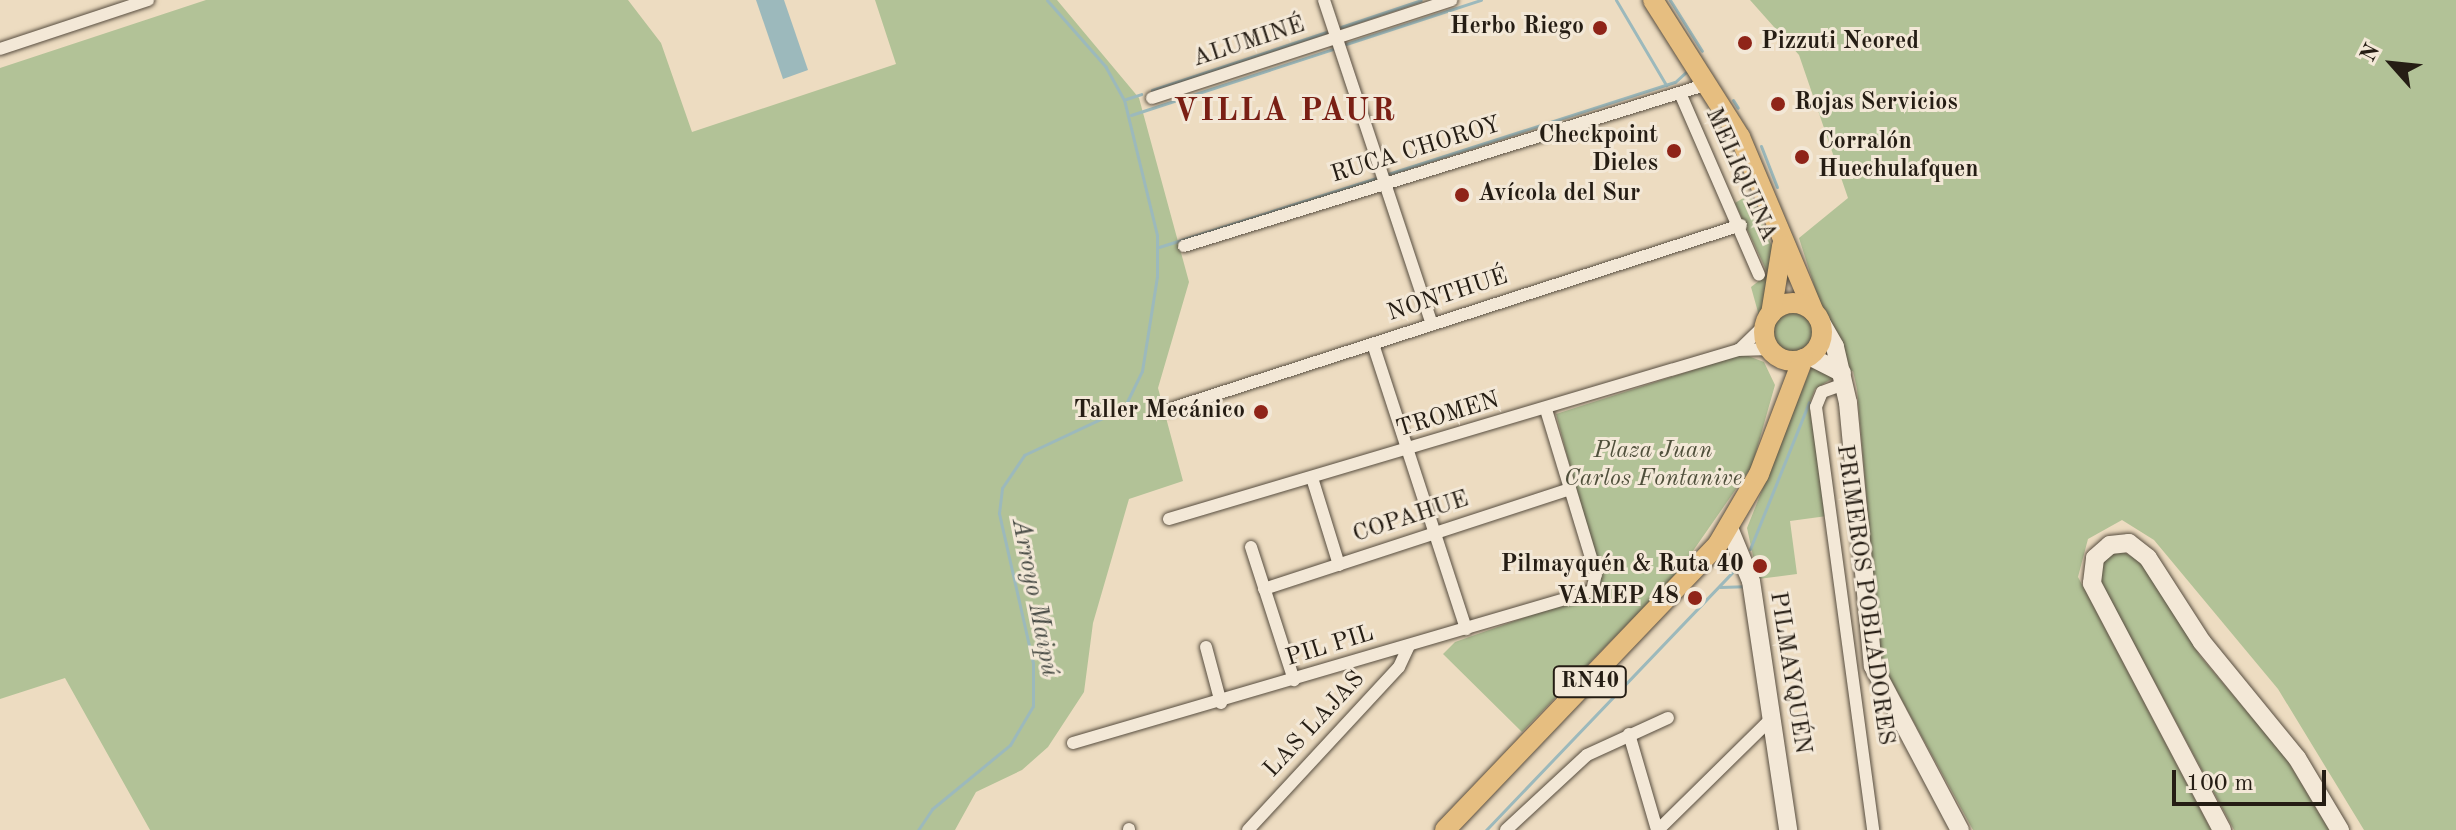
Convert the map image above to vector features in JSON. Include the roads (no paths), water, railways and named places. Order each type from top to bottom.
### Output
[{"type":"main road","points":[[1653,0],[1745,147],[1816,315]]},
{"type":"main road","name":"RN40","points":[[1777,426],[1768,319],[1782,238]]},
{"type":"main road","points":[[1768,319],[1792,303],[1816,315]]},
{"type":"main road","name":"RN40","points":[[1445,830],[1670,601],[1729,528],[1806,357],[1820,341],[1816,315]]},
{"type":"main road","points":[[1772,351],[1806,357]]},
{"type":"street","points":[[0,49],[146,0]]},
{"type":"street","points":[[1324,0],[1432,325]]},
{"type":"street","name":"ALUMINÉ","points":[[1152,98],[1451,0]]},
{"type":"street","name":"RUCA CHOROY","points":[[1184,246],[1708,84]]},
{"type":"street","name":"MELIQUINA","points":[[1680,93],[1707,168],[1741,225],[1759,275]]},
{"type":"street","name":"NONTHUÉ","points":[[1167,410],[1741,225]]},
{"type":"street","points":[[1816,315],[1843,378],[1873,666],[1960,830]]},
{"type":"street","name":"TROMEN","points":[[1738,350],[1768,319]]},
{"type":"street","points":[[1373,344],[1466,629]]},
{"type":"street","name":"TROMEN","points":[[1169,519],[1313,481],[1738,350],[1772,351]]},
{"type":"street","points":[[1806,357],[1843,378]]},
{"type":"street","name":"PRIMEROS POBLADORES","points":[[1843,378],[1822,392],[1816,407],[1873,830]]},
{"type":"street","points":[[1546,409],[1570,489]]},
{"type":"street","points":[[1313,481],[1339,565]]},
{"type":"street","name":"COPAHUE","points":[[1264,589],[1570,489]]},
{"type":"street","name":"PIL PIL","points":[[1073,743],[1221,703],[1596,586],[1570,489]]},
{"type":"street","name":"PILMAYQUÉN","points":[[1729,528],[1750,576],[1788,830]]},
{"type":"street","points":[[2222,830],[2092,583],[2095,558],[2110,545],[2129,543],[2144,553],[2202,642],[2305,770],[2340,830]]},
{"type":"street","points":[[1251,547],[1294,680]]},
{"type":"street","name":"LAS LAJAS","points":[[1248,830],[1399,667],[1409,646]]},
{"type":"street","points":[[1206,647],[1221,703]]},
{"type":"street","points":[[1629,734],[1657,830],[1773,717]]},
{"type":"street","points":[[1506,830],[1579,760],[1668,718]]},
{"type":"water","points":[[756,0],[784,0],[808,70],[783,79]]},
{"type":"waterway","name":"Arroyo Maipú","points":[[918,830],[932,809],[1010,745],[1033,706],[1033,663],[999,513],[1002,488],[1024,455],[1124,408],[1142,371],[1157,276],[1157,235],[1124,100],[1106,67],[1047,0]]},
{"type":"waterway","points":[[1341,27],[1421,0]]},
{"type":"waterway","points":[[1346,44],[1481,0]]},
{"type":"waterway","points":[[1616,0],[1666,85]]},
{"type":"waterway","points":[[1670,0],[1702,51]]},
{"type":"waterway","points":[[1152,90],[1326,32]]},
{"type":"waterway","points":[[1131,115],[1333,49]]},
{"type":"waterway","points":[[1388,174],[1675,82],[1686,72]]},
{"type":"waterway","points":[[1126,99],[1141,94]]},
{"type":"waterway","points":[[1733,100],[1738,108]]},
{"type":"waterway","points":[[1761,146],[1777,187]]},
{"type":"waterway","points":[[1159,247],[1377,178]]},
{"type":"waterway","points":[[1750,549],[1809,402]]},
{"type":"waterway","points":[[1486,830],[1737,567]]},
{"type":"waterway","points":[[1720,587],[1744,586]]},
{"type":"place","name":"Herbo Riego","points":[[1600,28]]},
{"type":"place","name":"Pizzuti Neored","points":[[1745,43]]},
{"type":"place","name":"Rojas Servicios","points":[[1778,104]]},
{"type":"place","name":"Checkpoint Dieles","points":[[1674,151]]},
{"type":"place","name":"Corralón Huechulafquen","points":[[1802,157]]},
{"type":"place","name":"Avícola del Sur","points":[[1462,195]]},
{"type":"place","name":"Taller Mecánico","points":[[1261,412]]},
{"type":"place","name":"Pilmayquén & Ruta 40","points":[[1760,566]]},
{"type":"place","name":"VAMEP 48","points":[[1695,598]]},
{"type":"district","name":"VILLA PAUR","points":[[1285,112]]},
{"type":"park label","name":"Plaza Juan Carlos Fontanive","points":[[1653,466]]}]
